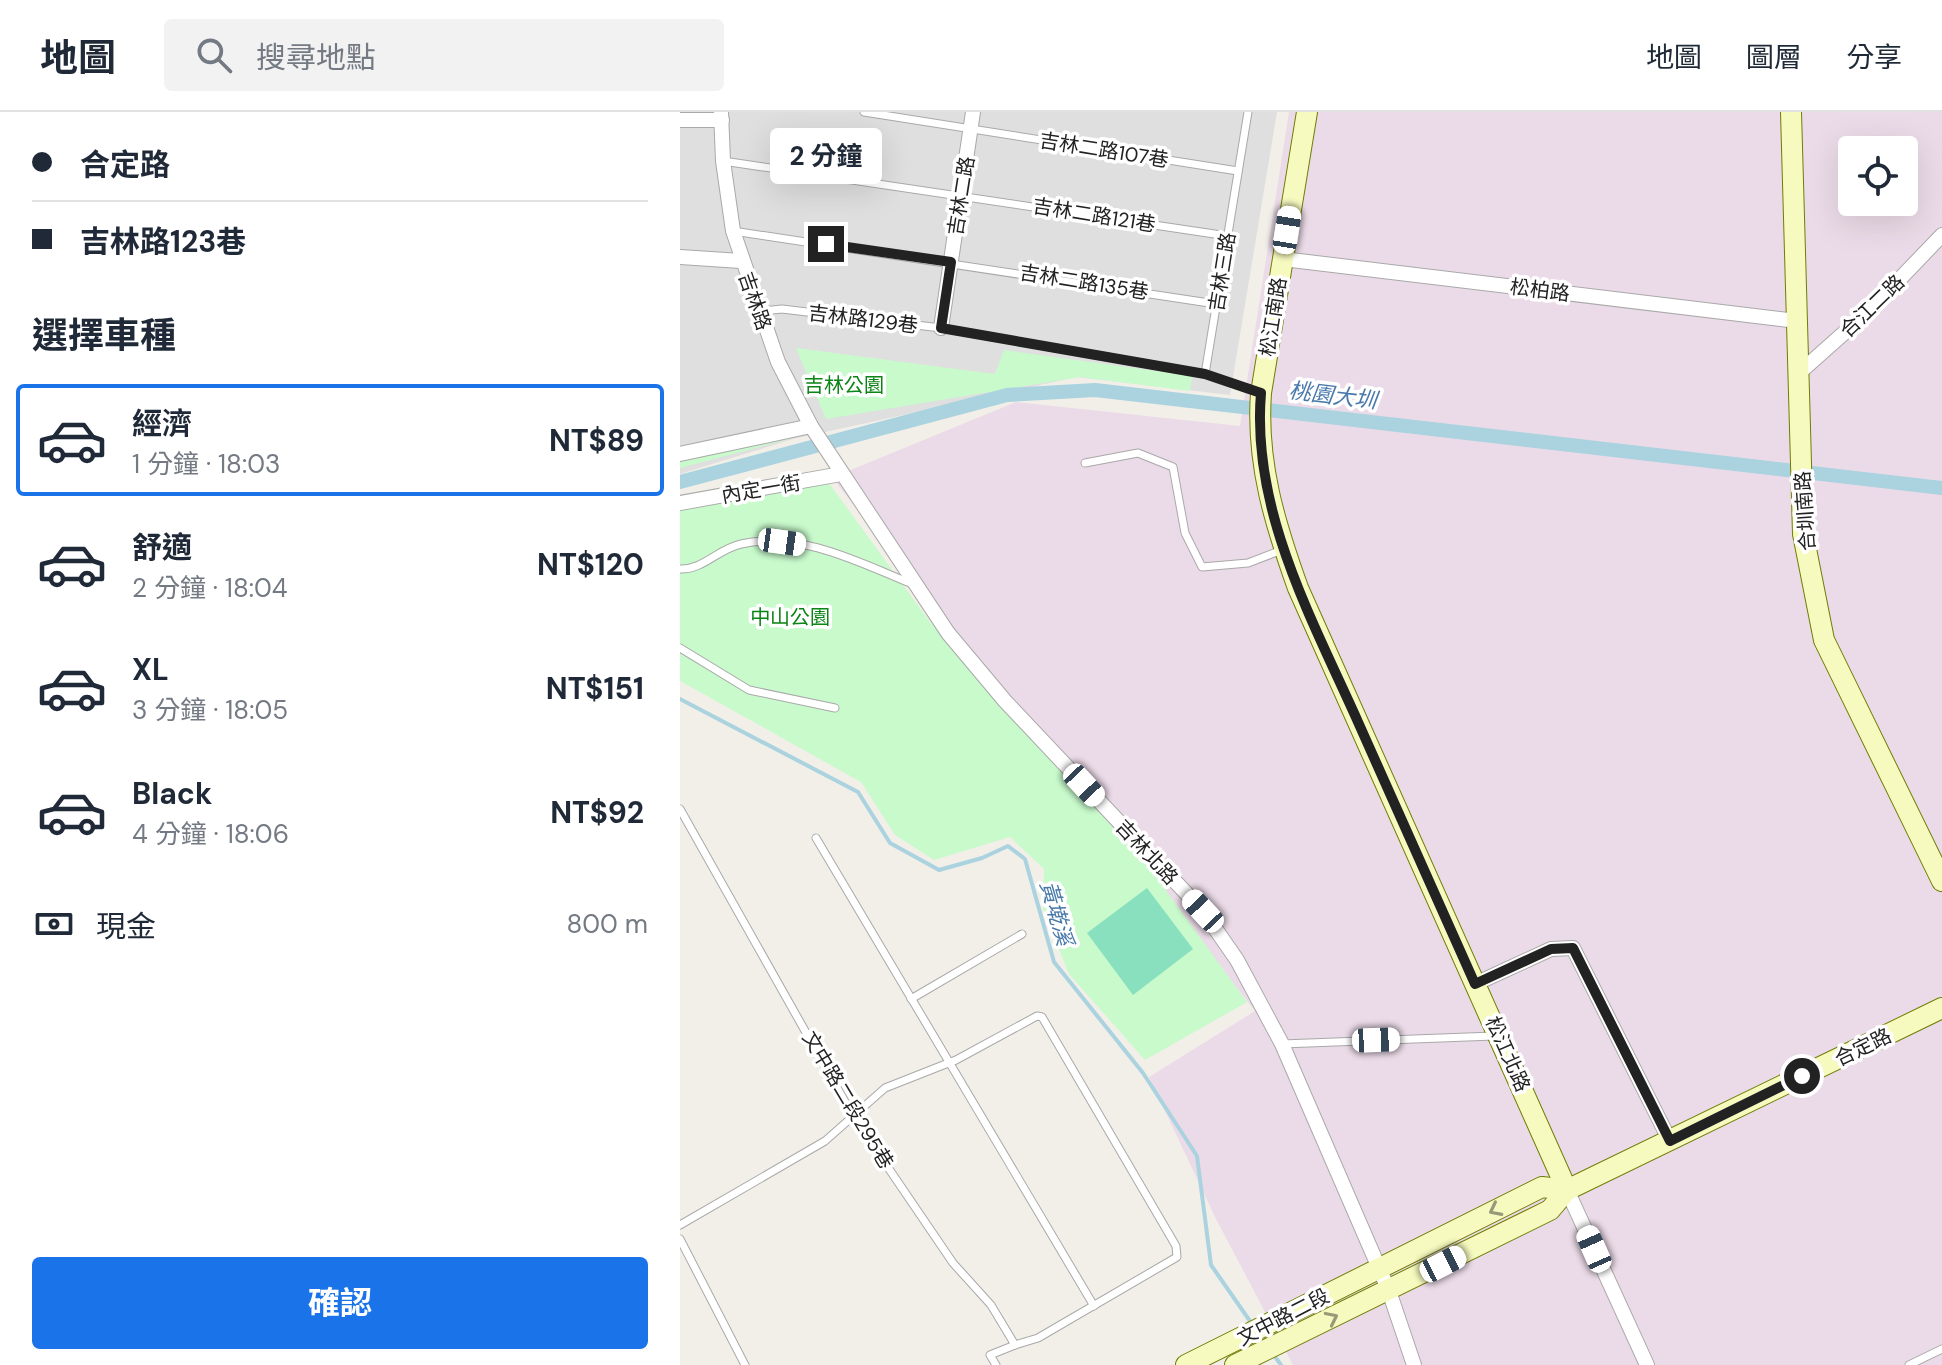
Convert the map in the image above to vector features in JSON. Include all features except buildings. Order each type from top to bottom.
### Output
[{"type":"street","name":"吉林二路","points":[[941,328],[973,112]]},
{"type":"street","name":"松江南路","points":[[1258,428],[1260,397],[1307,112]]},
{"type":"street","name":"合圳南路","points":[[1791,112],[1803,534],[1824,640],[1942,881]]},
{"type":"street","points":[[680,120],[721,116]]},
{"type":"street","name":"吉林路","points":[[721,116],[723,161],[733,231],[741,261],[778,362],[814,431],[841,474]]},
{"type":"street","name":"合江二路","points":[[1799,373],[1871,309],[1942,235]]},
{"type":"street","points":[[680,257],[741,261]]},
{"type":"street","name":"松柏路","points":[[1283,259],[1797,321]]},
{"type":"street","name":"松江北路","points":[[1258,428],[1270,509],[1298,588],[1647,1365]]},
{"type":"street","points":[[680,454],[814,431]]},
{"type":"street","name":"內定一街","points":[[680,503],[841,474]]},
{"type":"street","name":"吉林北路","points":[[841,474],[948,633],[1005,701],[1203,911],[1237,960],[1282,1044],[1389,1291],[1414,1365]]},
{"type":"street","points":[[1475,984],[1551,949],[1573,948],[1670,1141]]},
{"type":"street","name":"合定路","points":[[1389,1291],[1550,1210],[1567,1190],[1942,1008]]},
{"type":"street","name":"合定路","points":[[1379,1269],[1542,1187],[1567,1190]]},
{"type":"street","name":"文中路二段","points":[[1186,1365],[1379,1269]]},
{"type":"street","name":"文中路二段","points":[[1235,1365],[1389,1291]]},
{"type":"lane","name":"吉林二路107巷","points":[[864,112],[1238,171]]},
{"type":"lane","name":"吉林三路","points":[[1205,374],[1248,112]]},
{"type":"lane","name":"吉林二路121巷","points":[[723,161],[1228,236]]},
{"type":"lane","name":"吉林二路135巷","points":[[733,231],[1216,304]]},
{"type":"lane","name":"吉林路129巷","points":[[758,311],[782,309],[941,328],[1205,374]]},
{"type":"lane","points":[[1205,374],[1260,397]]},
{"type":"lane","points":[[1085,463],[1138,453],[1173,467],[1185,533],[1202,567],[1248,563],[1285,549]]},
{"type":"lane","points":[[680,569],[694,569],[726,547],[763,539],[813,548],[914,584]]},
{"type":"lane","points":[[680,648],[749,690],[835,708]]},
{"type":"lane","name":"文中路二段295巷","points":[[680,809],[853,1116],[953,1263],[991,1305],[1015,1345]]},
{"type":"lane","points":[[816,838],[1094,1306]]},
{"type":"lane","points":[[911,999],[1022,934]]},
{"type":"lane","points":[[680,1225],[825,1141],[885,1088],[948,1063],[1037,1016],[1047,1022],[1176,1246],[1177,1257],[1171,1264],[1038,1338],[990,1355],[996,1365]]},
{"type":"lane","points":[[1282,1044],[1500,1035]]},
{"type":"lane","points":[[680,1239],[745,1365]]},
{"type":"lane","points":[[1909,1365],[1942,1349]]},
{"type":"shaded area","points":[[680,112],[1277,112],[1230,395],[1077,377],[793,439],[680,474]]},
{"type":"shaded area","points":[[1289,112],[1942,112],[1942,1365],[1293,1365],[1215,1217],[1149,1077],[1255,1011],[826,470],[841,474],[1016,402],[1240,426]]},
{"type":"green space","name":"吉林公園","points":[[796,348],[995,374],[1004,350],[1192,376],[1190,391],[1080,377],[826,419]]},
{"type":"green space","points":[[803,425],[808,434],[680,468],[680,458]]},
{"type":"green space","name":"中山公園","points":[[826,479],[930,622],[1154,874],[1247,1002],[1145,1060],[1069,974],[1043,909],[1044,869],[1010,837],[934,860],[895,835],[861,782],[680,681],[680,510]]},
{"type":"green space","points":[[1147,888],[1193,949],[1133,995],[1087,933]]},
{"type":"waterway","name":"桃園大圳","points":[[680,482],[1007,395],[1095,390],[1942,488]]},
{"type":"waterway","name":"黃墘溪","points":[[680,699],[858,792],[890,843],[939,870],[982,858],[1008,846],[1025,859],[1054,962],[1143,1073],[1197,1156],[1211,1265],[1252,1324]]},
{"type":"waterway","name":"黃墘溪","points":[[1273,1354],[1281,1365]]},
{"type":"route","points":[[826,244],[951,262],[941,328],[1205,374],[1261,393],[1258,428],[1270,509],[1298,588],[1475,984],[1551,949],[1566,945],[1573,948],[1670,1141],[1802,1076]]}]
